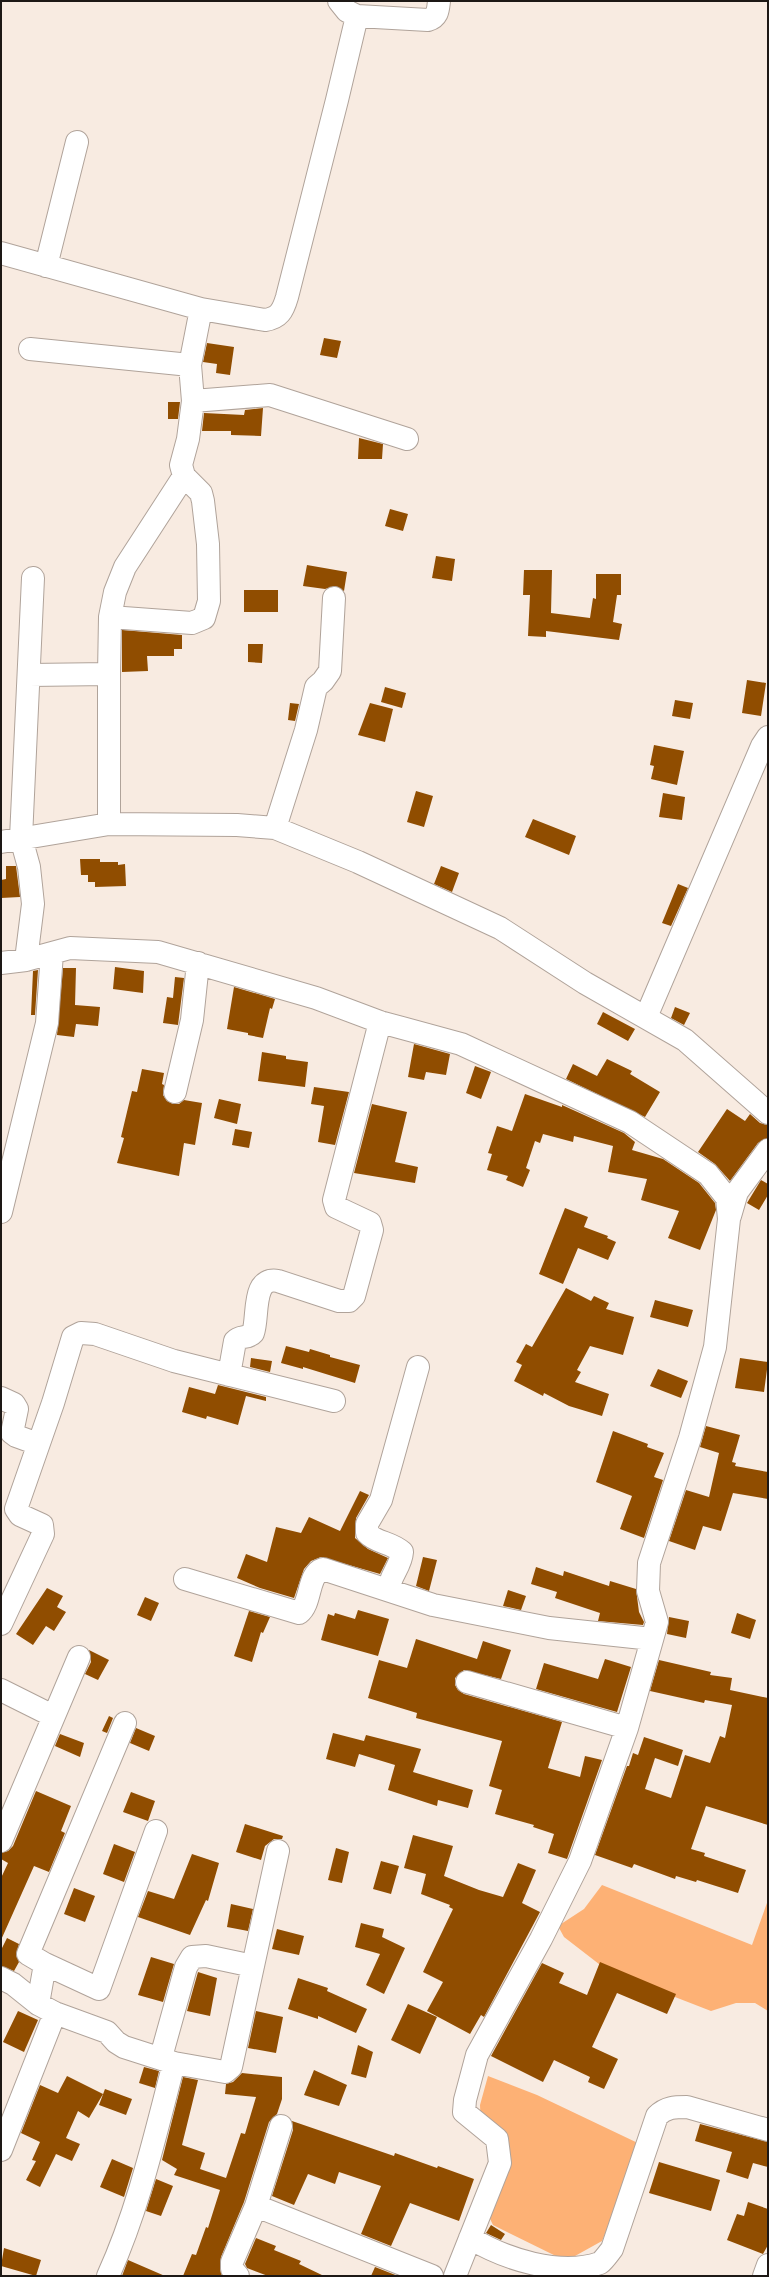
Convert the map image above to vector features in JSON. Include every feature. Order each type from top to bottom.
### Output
[{"type":"street","points":[[339,1],[347,11],[356,16],[428,20],[434,18],[438,13],[440,1]]},
{"type":"street","points":[[1,253],[201,309],[265,320],[275,318],[283,310],[337,100],[356,16]]},
{"type":"street","points":[[46,266],[77,142]]},
{"type":"street","points":[[110,617],[192,623],[204,618],[209,601],[208,544],[203,501],[201,493],[184,476],[182,465],[188,439],[193,401],[190,365],[201,309]]},
{"type":"street","points":[[30,349],[190,365]]},
{"type":"street","points":[[193,401],[270,395],[407,438]]},
{"type":"street","points":[[109,824],[108,674],[110,617],[114,592],[125,567],[184,476]]},
{"type":"street","points":[[26,960],[33,904],[29,867],[11,840],[29,675],[33,578]]},
{"type":"street","points":[[275,828],[306,730],[316,687],[324,681],[330,671],[334,598]]},
{"type":"street","points":[[29,675],[108,674]]},
{"type":"street","points":[[646,1017],[762,746],[768,737]]},
{"type":"street","points":[[11,840],[109,824],[237,825],[275,828],[358,862],[500,928],[585,983],[685,1040],[768,1113]]},
{"type":"street","points":[[1,963],[26,960],[70,948],[158,952],[316,998],[380,1022],[461,1044],[630,1122],[708,1174],[727,1198],[729,1219]]},
{"type":"street","points":[[1,1212],[46,1023],[52,953]]},
{"type":"street","points":[[175,1092],[192,1020],[198,963]]},
{"type":"street","points":[[229,1375],[235,1341],[239,1337],[249,1337],[253,1334],[260,1289],[265,1282],[271,1279],[278,1280],[339,1301],[349,1301],[354,1296],[372,1230],[370,1223],[336,1207],[334,1200],[380,1022]]},
{"type":"street","points":[[455,2276],[500,2163],[497,2139],[464,2112],[465,2100],[477,2055],[542,1939],[580,1861],[627,1728],[657,1622],[648,1591],[649,1563],[690,1438],[716,1347],[729,1219],[736,1192],[768,1150]]},
{"type":"street","points":[[3,1613],[44,1530],[42,1525],[20,1515],[16,1509],[68,1348],[73,1337],[81,1333],[95,1334],[174,1361],[334,1401]]},
{"type":"street","points":[[389,1590],[389,1581],[401,1560],[402,1552],[396,1546],[372,1538],[367,1533],[367,1524],[381,1500],[418,1367]]},
{"type":"street","points":[[1,1398],[14,1404],[17,1409],[12,1433],[16,1436],[38,1444]]},
{"type":"street","points":[[185,1579],[299,1613],[307,1601],[317,1573],[323,1569],[433,1605],[549,1628],[652,1639]]},
{"type":"street","points":[[1,1841],[79,1657]]},
{"type":"street","points":[[467,1682],[627,1728]]},
{"type":"street","points":[[1,1690],[53,1716]]},
{"type":"street","points":[[125,1723],[28,1954],[45,1964],[99,1990],[156,1830]]},
{"type":"street","points":[[1,1978],[13,1984],[46,2008],[107,2032],[116,2042],[124,2047],[168,2060],[225,2072],[231,2067],[278,1851]]},
{"type":"street","points":[[108,2276],[124,2242],[141,2188],[186,1967],[192,1957],[206,1956],[253,1966]]},
{"type":"street","points":[[1,2150],[46,2008],[45,1964]]},
{"type":"street","points":[[470,2238],[500,2257],[521,2266],[551,2272],[580,2271],[600,2263],[612,2249],[657,2116],[663,2110],[676,2107],[687,2108],[768,2130]]},
{"type":"street","points":[[238,2276],[232,2269],[232,2262],[256,2206],[281,2126]]},
{"type":"street","points":[[256,2206],[432,2276]]},
{"type":"street","points":[[764,2276],[768,2265]]},
{"type":"shaded area","points":[[602,1885],[752,1945],[768,1900],[768,2011],[755,2003],[736,2003],[711,2011],[608,1971],[564,1937],[558,1926],[584,1909]]},
{"type":"shaded area","points":[[488,2076],[537,2095],[642,2145],[602,2241],[566,2261],[493,2225],[481,2200],[499,2144],[481,2127],[480,2105]]},
{"type":"building","points":[[324,338],[341,341],[337,358],[320,355]]},
{"type":"building","points":[[207,343],[234,347],[230,375],[216,373],[217,364],[203,362]]},
{"type":"building","points":[[168,402],[180,402],[178,419],[168,419]]},
{"type":"building","points":[[263,408],[261,436],[231,435],[231,431],[202,431],[204,413],[244,415],[245,410]]},
{"type":"building","points":[[359,438],[383,444],[382,459],[358,459]]},
{"type":"building","points":[[390,509],[408,514],[403,531],[385,526]]},
{"type":"building","points":[[436,556],[455,559],[452,581],[432,578]]},
{"type":"building","points":[[307,565],[347,572],[344,591],[335,586],[325,589],[303,586]]},
{"type":"building","points":[[524,570],[552,570],[551,613],[590,618],[593,598],[596,599],[596,574],[621,574],[621,595],[617,595],[613,622],[622,624],[619,640],[546,631],[546,637],[528,636],[530,595],[523,595]]},
{"type":"building","points":[[244,590],[278,590],[278,612],[244,612]]},
{"type":"building","points":[[122,630],[182,635],[182,649],[174,649],[174,656],[147,656],[148,671],[122,672]]},
{"type":"building","points":[[248,644],[263,644],[262,663],[248,662]]},
{"type":"building","points":[[747,680],[766,683],[761,716],[742,713]]},
{"type":"building","points":[[385,687],[406,693],[402,708],[381,702]]},
{"type":"building","points":[[675,700],[693,703],[690,719],[672,716]]},
{"type":"building","points":[[290,703],[299,704],[295,721],[288,720]]},
{"type":"building","points":[[370,703],[393,709],[385,742],[358,735]]},
{"type":"building","points":[[654,745],[684,751],[677,785],[651,779],[654,766],[650,765]]},
{"type":"building","points":[[416,791],[433,796],[424,827],[407,822]]},
{"type":"building","points":[[663,793],[685,797],[682,820],[659,817]]},
{"type":"building","points":[[533,819],[576,836],[569,855],[525,837]]},
{"type":"building","points":[[80,859],[100,859],[100,862],[118,862],[118,865],[125,864],[126,886],[95,887],[95,882],[88,882],[88,875],[81,875]]},
{"type":"building","points":[[6,866],[16,866],[20,897],[1,898],[1,880],[6,879]]},
{"type":"building","points":[[441,866],[459,873],[452,892],[434,884]]},
{"type":"building","points":[[678,884],[688,888],[671,926],[662,923]]},
{"type":"building","points":[[115,967],[144,971],[143,993],[113,989]]},
{"type":"building","points":[[63,968],[76,968],[75,1005],[100,1007],[98,1026],[76,1024],[74,1037],[57,1035]]},
{"type":"building","points":[[38,970],[35,1015],[31,1015],[33,971]]},
{"type":"building","points":[[175,977],[184,978],[178,1025],[163,1023],[167,997],[173,998]]},
{"type":"building","points":[[234,987],[275,999],[272,1009],[270,1008],[263,1038],[248,1035],[248,1033],[227,1029]]},
{"type":"building","points":[[675,1007],[690,1013],[684,1025],[671,1018]]},
{"type":"building","points":[[603,1012],[635,1029],[628,1041],[597,1024]]},
{"type":"building","points":[[414,1044],[450,1054],[446,1075],[426,1072],[424,1080],[408,1077]]},
{"type":"building","points":[[262,1052],[286,1056],[286,1059],[308,1062],[305,1087],[258,1081]]},
{"type":"building","points":[[607,1059],[632,1071],[630,1074],[660,1092],[645,1117],[566,1079],[573,1064],[597,1076]]},
{"type":"building","points":[[475,1066],[491,1072],[481,1099],[466,1093]]},
{"type":"building","points":[[142,1069],[164,1073],[162,1084],[164,1085],[163,1095],[167,1101],[173,1104],[179,1104],[184,1100],[202,1103],[195,1145],[184,1143],[179,1176],[117,1163],[124,1138],[121,1137],[132,1091],[137,1092]]},
{"type":"building","points":[[314,1087],[349,1092],[335,1145],[318,1142],[324,1106],[311,1104]]},
{"type":"building","points":[[525,1094],[562,1107],[562,1105],[624,1133],[635,1142],[632,1150],[663,1159],[699,1183],[715,1203],[716,1210],[700,1250],[668,1238],[679,1211],[641,1200],[647,1179],[608,1172],[613,1146],[574,1136],[573,1142],[543,1134],[540,1143],[535,1141],[526,1168],[530,1170],[523,1187],[506,1180],[508,1176],[487,1170],[492,1154],[488,1153],[497,1126],[512,1131]]},
{"type":"building","points":[[219,1099],[241,1104],[237,1124],[214,1118]]},
{"type":"building","points":[[372,1104],[407,1112],[395,1162],[418,1167],[415,1183],[354,1173]]},
{"type":"building","points":[[727,1109],[745,1121],[750,1114],[760,1123],[768,1125],[768,1138],[758,1143],[730,1181],[715,1164],[698,1152]]},
{"type":"building","points":[[235,1129],[252,1132],[249,1148],[232,1145]]},
{"type":"building","points":[[761,1180],[768,1184],[768,1195],[759,1210],[747,1203]]},
{"type":"building","points":[[565,1208],[588,1217],[584,1227],[608,1236],[607,1238],[616,1242],[608,1260],[578,1248],[563,1284],[539,1274]]},
{"type":"building","points":[[566,1288],[591,1301],[594,1296],[609,1303],[606,1309],[634,1317],[623,1355],[590,1346],[577,1370],[581,1372],[575,1382],[609,1394],[602,1416],[569,1406],[544,1393],[543,1396],[514,1381],[522,1365],[516,1362],[526,1344],[532,1347]]},
{"type":"building","points":[[655,1300],[693,1310],[688,1327],[650,1317]]},
{"type":"building","points":[[286,1346],[309,1352],[310,1349],[330,1355],[330,1357],[360,1365],[355,1383],[303,1367],[303,1369],[281,1363]]},
{"type":"building","points":[[251,1358],[272,1361],[270,1372],[250,1367]]},
{"type":"building","points":[[740,1358],[768,1362],[764,1392],[735,1388]]},
{"type":"building","points":[[658,1369],[688,1381],[681,1398],[650,1386]]},
{"type":"building","points":[[218,1385],[266,1397],[266,1401],[246,1396],[238,1425],[207,1416],[206,1419],[182,1412],[189,1387],[215,1394]]},
{"type":"building","points":[[706,1426],[740,1435],[732,1462],[736,1463],[735,1466],[768,1472],[768,1499],[733,1493],[721,1531],[703,1526],[695,1550],[669,1541],[686,1490],[709,1497],[719,1453],[700,1447]]},
{"type":"building","points":[[613,1431],[648,1444],[647,1447],[664,1453],[654,1477],[663,1480],[644,1538],[620,1529],[632,1496],[596,1482]]},
{"type":"building","points":[[360,1491],[369,1495],[356,1518],[355,1538],[368,1549],[388,1558],[380,1574],[321,1557],[311,1561],[304,1569],[294,1598],[260,1588],[237,1578],[246,1554],[267,1562],[276,1527],[301,1533],[309,1517],[340,1531]]},
{"type":"building","points":[[423,1557],[437,1560],[429,1591],[416,1586]]},
{"type":"building","points":[[536,1567],[563,1576],[564,1571],[609,1586],[610,1581],[636,1589],[639,1612],[644,1622],[643,1625],[598,1621],[600,1613],[555,1598],[557,1592],[531,1584]]},
{"type":"building","points":[[47,1588],[63,1596],[57,1607],[66,1612],[54,1631],[46,1626],[33,1645],[16,1634]]},
{"type":"building","points":[[508,1590],[526,1596],[521,1610],[503,1606]]},
{"type":"building","points":[[145,1597],[159,1603],[151,1621],[137,1615]]},
{"type":"building","points":[[358,1610],[389,1619],[378,1656],[321,1640],[328,1614],[334,1616],[335,1613],[355,1619]]},
{"type":"building","points":[[249,1611],[270,1617],[263,1633],[261,1632],[252,1662],[234,1656]]},
{"type":"building","points":[[737,1613],[756,1620],[750,1639],[731,1633]]},
{"type":"building","points":[[669,1617],[689,1621],[686,1638],[667,1634]]},
{"type":"building","points":[[416,1639],[477,1659],[483,1641],[511,1650],[501,1679],[464,1670],[455,1678],[455,1685],[458,1690],[464,1694],[562,1722],[548,1768],[580,1777],[585,1756],[602,1760],[567,1859],[548,1853],[554,1834],[533,1827],[534,1825],[495,1814],[502,1790],[489,1786],[502,1741],[416,1718],[417,1713],[368,1698],[379,1660],[407,1668]]},
{"type":"building","points":[[89,1650],[109,1660],[98,1680],[85,1674],[91,1662]]},
{"type":"building","points":[[605,1659],[631,1667],[617,1712],[536,1689],[544,1663],[598,1679]]},
{"type":"building","points":[[659,1660],[711,1672],[710,1675],[732,1678],[730,1690],[768,1698],[768,1825],[706,1806],[691,1849],[705,1853],[704,1856],[746,1870],[738,1893],[697,1880],[696,1882],[676,1876],[675,1879],[634,1864],[632,1868],[595,1855],[627,1766],[629,1766],[633,1753],[638,1755],[644,1737],[683,1750],[678,1766],[655,1758],[645,1789],[671,1798],[685,1755],[710,1763],[720,1736],[725,1738],[732,1705],[705,1700],[704,1703],[650,1691]]},
{"type":"building","points":[[109,1716],[113,1718],[107,1733],[102,1731]]},
{"type":"building","points":[[136,1728],[155,1736],[149,1751],[130,1743]]},
{"type":"building","points":[[333,1733],[364,1741],[366,1735],[421,1749],[413,1772],[473,1790],[468,1808],[438,1800],[437,1806],[388,1790],[395,1765],[359,1754],[355,1767],[326,1759]]},
{"type":"building","points":[[60,1734],[84,1743],[80,1757],[55,1746]]},
{"type":"building","points":[[36,1791],[71,1806],[61,1831],[65,1833],[49,1872],[34,1866],[1,1940],[1,1878],[8,1863],[1,1859],[1,1853],[8,1851],[13,1846]]},
{"type":"building","points":[[131,1792],[155,1801],[148,1821],[123,1812]]},
{"type":"building","points":[[245,1824],[283,1836],[282,1839],[274,1839],[265,1846],[261,1860],[236,1852]]},
{"type":"building","points":[[413,1835],[453,1846],[444,1876],[479,1890],[503,1897],[518,1863],[536,1870],[522,1903],[540,1912],[484,2017],[481,2015],[470,2034],[427,2011],[443,1982],[423,1972],[453,1909],[449,1907],[450,1905],[421,1894],[426,1874],[404,1868]]},
{"type":"building","points":[[114,1844],[135,1852],[124,1882],[103,1874]]},
{"type":"building","points":[[336,1848],[349,1852],[342,1883],[328,1880]]},
{"type":"building","points":[[192,1854],[219,1863],[208,1901],[206,1900],[190,1935],[138,1917],[148,1891],[174,1899]]},
{"type":"building","points":[[381,1861],[399,1866],[391,1894],[373,1889]]},
{"type":"building","points":[[74,1888],[95,1896],[85,1922],[64,1914]]},
{"type":"building","points":[[231,1904],[253,1909],[248,1931],[227,1927]]},
{"type":"building","points":[[361,1923],[384,1929],[382,1937],[405,1948],[384,1994],[366,1985],[380,1954],[355,1947]]},
{"type":"building","points":[[277,1929],[304,1936],[299,1955],[272,1949]]},
{"type":"building","points":[[7,1938],[19,1944],[16,1955],[19,1962],[14,1971],[1,1966],[1,1950]]},
{"type":"building","points":[[151,1957],[174,1964],[163,2002],[138,1995]]},
{"type":"building","points":[[600,1962],[676,1994],[667,2014],[617,1993],[592,2047],[618,2059],[604,2089],[588,2082],[590,2077],[554,2060],[543,2082],[491,2056],[542,1963],[564,1973],[559,1983],[587,1995]]},
{"type":"building","points":[[198,1972],[217,1978],[210,2016],[187,2011]]},
{"type":"building","points":[[298,1978],[328,1988],[327,1991],[367,2009],[356,2033],[318,2016],[318,2019],[288,2009]]},
{"type":"building","points":[[408,2004],[437,2017],[420,2054],[391,2040]]},
{"type":"building","points":[[18,2011],[38,2020],[24,2052],[3,2042]]},
{"type":"building","points":[[256,2011],[283,2017],[276,2053],[248,2048]]},
{"type":"building","points":[[358,2045],[373,2052],[366,2078],[351,2074]]},
{"type":"building","points":[[144,2067],[159,2071],[155,2088],[139,2083]]},
{"type":"building","points":[[314,2070],[347,2085],[339,2106],[304,2095]]},
{"type":"building","points":[[242,2073],[282,2077],[282,2099],[277,2114],[269,2122],[244,2202],[221,2257],[220,2269],[222,2276],[183,2276],[192,2254],[196,2255],[206,2227],[208,2228],[220,2190],[174,2175],[177,2169],[162,2160],[183,2077],[198,2080],[182,2145],[205,2153],[200,2169],[226,2178],[241,2133],[245,2134],[256,2097],[225,2094],[226,2084],[233,2082]]},
{"type":"building","points":[[67,2076],[103,2094],[89,2118],[78,2111],[66,2138],[80,2144],[72,2161],[56,2154],[40,2187],[26,2180],[36,2161],[32,2160],[40,2142],[21,2133],[40,2085],[58,2093]]},
{"type":"building","points":[[105,2089],[132,2099],[126,2115],[99,2105]]},
{"type":"building","points":[[292,2121],[394,2156],[395,2153],[474,2179],[459,2221],[410,2203],[391,2246],[361,2234],[381,2186],[339,2172],[335,2184],[308,2174],[294,2205],[272,2196],[293,2130]]},
{"type":"building","points":[[700,2124],[768,2142],[768,2167],[753,2163],[748,2179],[726,2172],[732,2152],[695,2141]]},
{"type":"building","points":[[112,2159],[133,2168],[124,2197],[100,2187]]},
{"type":"building","points":[[659,2162],[720,2180],[711,2211],[649,2193]]},
{"type":"building","points":[[156,2179],[173,2186],[161,2216],[146,2211]]},
{"type":"building","points":[[748,2202],[768,2209],[768,2245],[763,2254],[727,2240],[737,2214],[744,2216]]},
{"type":"building","points":[[491,2225],[505,2234],[501,2240],[486,2233]]},
{"type":"building","points":[[256,2238],[276,2246],[274,2250],[301,2261],[299,2264],[324,2276],[268,2276],[247,2268],[245,2264]]},
{"type":"building","points":[[4,2248],[41,2260],[36,2276],[1,2266]]},
{"type":"building","points":[[128,2260],[165,2276],[122,2276]]},
{"type":"building","points":[[375,2267],[398,2276],[371,2276]]}]
